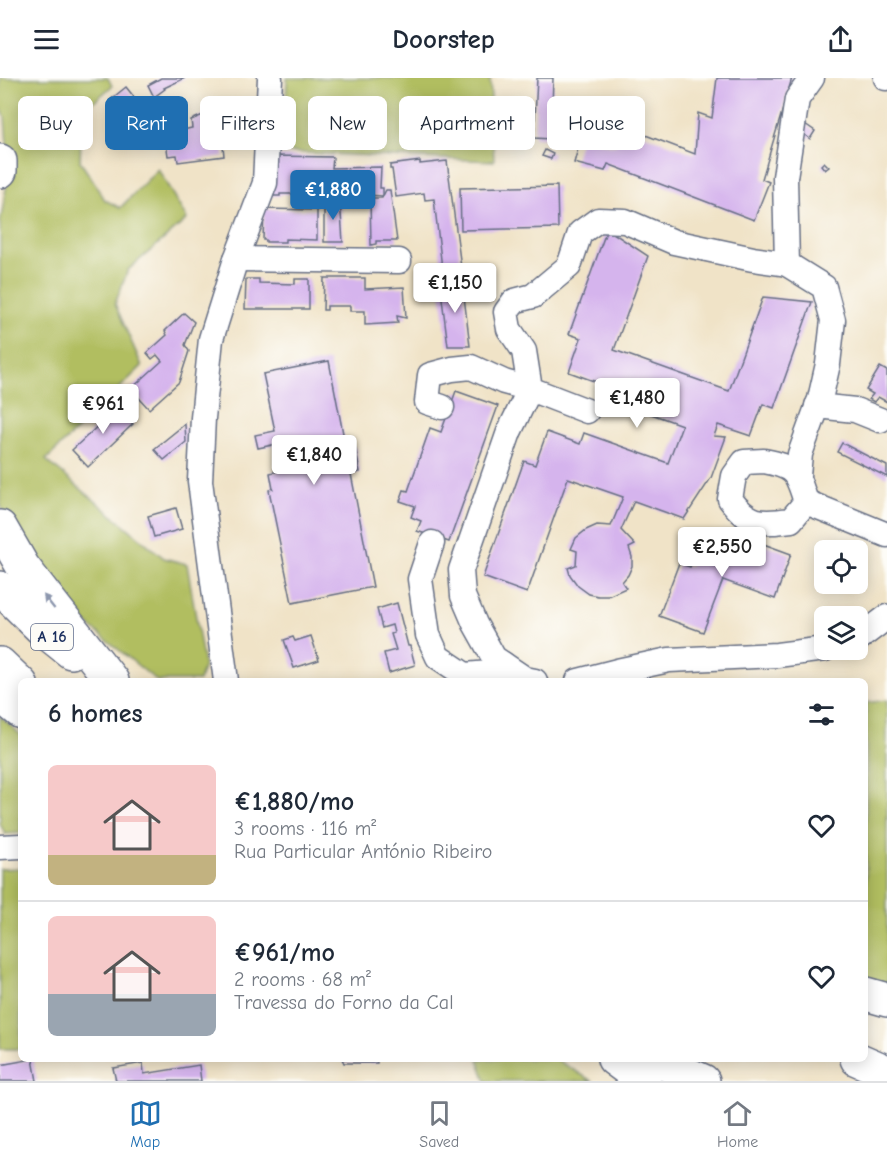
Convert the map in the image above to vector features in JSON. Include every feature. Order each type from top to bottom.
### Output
[{"type":"highway","points":[[0,161],[0,171]]},
{"type":"highway","points":[[0,527],[22,567],[110,678]]},
{"type":"highway","name":"A 16","points":[[0,588],[41,628],[103,678]]},
{"type":"highway","points":[[0,664],[18,681]]},
{"type":"highway","points":[[0,694],[18,709]]},
{"type":"highway","points":[[868,995],[887,1000]]},
{"type":"highway","points":[[618,1062],[644,1081]]},
{"type":"highway","points":[[661,1062],[703,1081]]},
{"type":"highway","points":[[864,1062],[887,1072]]},
{"type":"street","points":[[226,678],[200,481],[202,418],[211,339],[236,259],[265,183],[270,78]]},
{"type":"street","points":[[787,264],[786,177],[797,99],[812,78]]},
{"type":"street","points":[[524,678],[494,658],[463,596],[461,570],[508,432],[530,389],[524,351],[510,329],[506,312],[514,301],[533,296],[569,266],[580,233],[598,220],[625,221],[674,242],[787,264],[824,287],[833,320],[828,364],[817,406],[800,454],[798,475],[806,502]]},
{"type":"street","points":[[236,259],[399,261]]},
{"type":"street","points":[[442,407],[426,402],[430,375],[471,367],[504,382],[530,389],[587,411]]},
{"type":"street","points":[[817,406],[855,410],[880,420]]},
{"type":"street","points":[[798,475],[781,464],[764,460],[744,462],[734,476],[730,499],[740,512],[762,524],[790,520],[806,502]]},
{"type":"street","points":[[806,502],[887,535]]},
{"type":"street","points":[[432,543],[420,579],[428,635],[438,657],[465,675],[490,673],[503,664]]},
{"type":"street","points":[[868,631],[887,617]]},
{"type":"street","points":[[590,678],[669,660],[777,655],[814,650]]},
{"type":"street","points":[[0,847],[18,846]]},
{"type":"green space","points":[[0,78],[108,78],[112,86],[93,102],[93,96],[18,96],[18,150],[80,150],[80,161],[105,200],[120,208],[158,169],[187,219],[128,270],[115,304],[142,366],[46,460],[164,558],[187,564],[204,665],[200,678],[153,678],[92,628],[45,583],[5,517],[0,502],[0,223],[9,171],[5,118],[0,105]]},
{"type":"green space","points":[[287,78],[490,78],[491,96],[399,96],[399,150],[493,150],[494,161],[284,152],[284,150],[296,150],[296,96],[286,96]]},
{"type":"green space","points":[[887,700],[887,984],[868,979],[868,703]]},
{"type":"green space","points":[[0,716],[18,732],[18,833],[5,834],[0,824]]},
{"type":"green space","points":[[18,868],[18,1049],[0,1049],[0,869]]},
{"type":"green space","points":[[479,1062],[561,1062],[592,1081],[486,1081]]},
{"type":"building","points":[[161,78],[185,78],[164,88],[155,96],[148,85]]},
{"type":"building","points":[[537,78],[553,78],[552,96],[547,96],[547,139],[535,138]]},
{"type":"building","points":[[717,78],[792,78],[762,179],[769,182],[754,220],[608,164],[605,171],[574,163],[578,150],[645,150],[645,135],[695,154],[698,113],[712,118]]},
{"type":"building","points":[[126,87],[133,96],[115,96]]},
{"type":"building","points":[[200,116],[200,150],[223,150],[224,156],[178,162],[177,155],[168,156],[167,150],[188,150],[188,129],[192,128],[191,120]]},
{"type":"building","points":[[805,124],[815,131],[810,139],[800,131]]},
{"type":"building","points":[[545,150],[553,154],[551,159],[542,156]]},
{"type":"building","points":[[272,156],[333,157],[332,168],[381,167],[380,188],[383,188],[383,196],[347,194],[317,197],[317,194],[280,194],[280,196],[268,196]]},
{"type":"building","points":[[420,161],[420,164],[447,161],[462,275],[443,277],[434,199],[425,200],[424,193],[396,197],[390,165]]},
{"type":"building","points":[[824,162],[829,167],[825,170],[821,165]]},
{"type":"building","points":[[557,186],[558,228],[461,230],[460,188]]},
{"type":"building","points":[[386,190],[390,190],[397,241],[376,241],[376,244],[371,245],[370,198],[382,198]]},
{"type":"building","points":[[324,199],[340,199],[343,242],[324,242]]},
{"type":"building","points":[[264,209],[317,210],[317,240],[285,239],[285,242],[266,242],[263,240]]},
{"type":"building","points":[[607,229],[648,256],[614,350],[729,391],[763,297],[812,302],[774,408],[763,404],[751,436],[718,425],[714,436],[726,437],[711,478],[684,519],[634,501],[621,530],[635,545],[629,548],[632,566],[622,582],[626,588],[608,596],[589,594],[578,586],[570,575],[568,568],[576,565],[577,551],[571,549],[576,538],[597,525],[611,526],[623,497],[568,478],[527,593],[483,577],[524,461],[535,465],[547,432],[580,444],[584,433],[668,463],[682,425],[598,395],[602,384],[569,372],[581,338],[569,334]]},
{"type":"building","points":[[324,278],[365,278],[365,289],[404,287],[406,318],[397,316],[398,323],[365,325],[365,311],[350,311],[350,306],[327,306],[327,310],[323,310]]},
{"type":"building","points":[[246,279],[259,279],[259,283],[295,284],[295,279],[309,279],[309,309],[245,309]]},
{"type":"building","points":[[462,280],[470,346],[448,346],[440,283]]},
{"type":"building","points":[[184,313],[194,322],[185,345],[189,351],[179,382],[149,409],[131,389],[162,361],[157,355],[152,359],[147,353],[167,335],[165,331]]},
{"type":"building","points":[[329,361],[346,449],[355,447],[360,472],[351,474],[373,587],[292,603],[269,490],[273,489],[270,473],[282,470],[277,444],[258,448],[255,435],[275,431],[263,374]]},
{"type":"building","points":[[880,367],[887,371],[887,402],[878,397],[874,402],[869,399],[873,394],[866,390]]},
{"type":"building","points":[[456,391],[498,406],[449,542],[417,531],[421,521],[411,517],[415,506],[400,501],[404,490],[408,491],[430,428],[441,432]]},
{"type":"building","points":[[105,402],[110,408],[114,404],[133,424],[88,467],[72,450],[101,423],[98,419],[107,410],[102,405]]},
{"type":"building","points":[[185,424],[186,442],[164,460],[154,449]]},
{"type":"building","points":[[842,443],[887,466],[887,477],[837,452]]},
{"type":"building","points":[[176,508],[182,529],[154,537],[148,516]]},
{"type":"building","points":[[702,535],[735,546],[739,535],[791,554],[775,599],[723,580],[703,632],[659,616],[679,563],[690,567]]},
{"type":"building","points":[[397,603],[415,665],[389,673],[384,653],[396,650],[391,634],[394,633],[392,625],[382,628],[377,609]]},
{"type":"building","points":[[311,636],[319,660],[294,668],[284,640],[293,637],[295,641]]},
{"type":"building","points":[[34,1062],[37,1081],[0,1081],[0,1065]]},
{"type":"building","points":[[344,1062],[377,1062],[377,1063]]},
{"type":"building","points":[[143,1063],[144,1074],[199,1065],[201,1081],[116,1081],[113,1068]]}]
